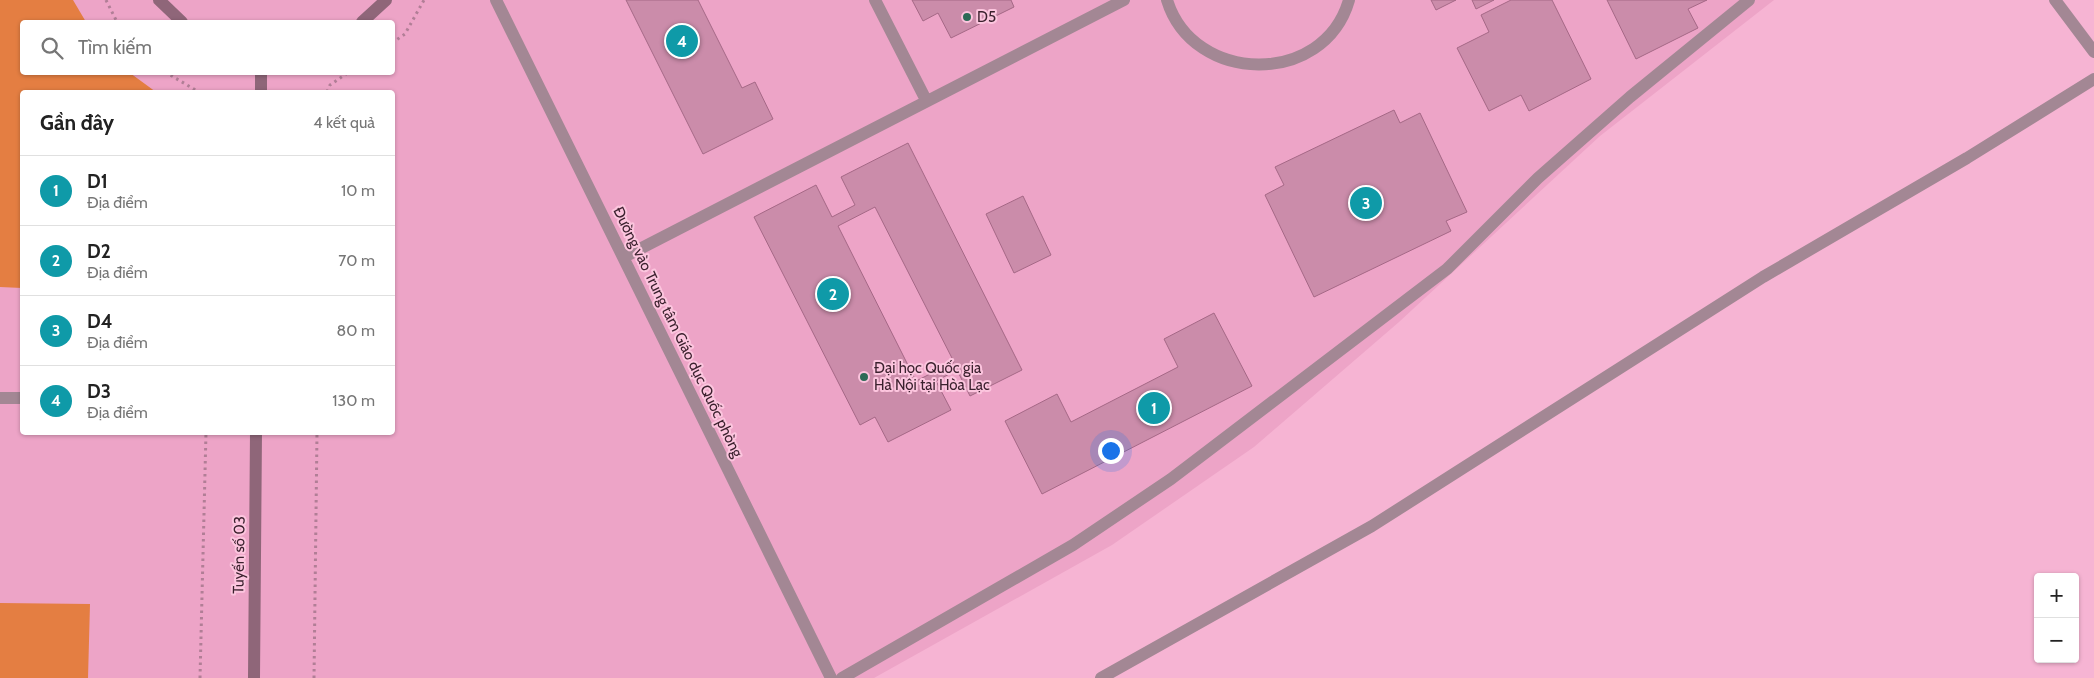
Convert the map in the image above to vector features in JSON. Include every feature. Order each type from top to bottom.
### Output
[{"type":"street","points":[[159,0],[180,20]]},
{"type":"street","points":[[364,20],[386,0]]},
{"type":"street","name":"Đường vào Trung tâm Giáo dục Quốc phòng","points":[[496,0],[830,678]]},
{"type":"street","points":[[875,0],[926,100]]},
{"type":"street","points":[[624,257],[926,100],[1124,0]]},
{"type":"street","points":[[1167,0],[1170,12],[1188,37],[1214,55],[1243,65],[1274,65],[1303,55],[1328,36],[1346,11],[1349,0]]},
{"type":"street","points":[[842,678],[1073,545],[1171,479],[1447,269],[1545,172],[1630,97],[1749,0]]},
{"type":"street","points":[[2055,0],[2094,52]]},
{"type":"street","points":[[261,75],[261,90]]},
{"type":"street","points":[[1101,678],[1372,526],[1763,278],[1967,158],[2094,79]]},
{"type":"street","points":[[0,398],[20,398]]},
{"type":"street","name":"Tuyến số 03","points":[[254,678],[256,435]]},
{"type":"path","points":[[106,0],[117,20]]},
{"type":"path","points":[[395,41],[405,34],[424,0]]},
{"type":"path","points":[[170,75],[195,90]]},
{"type":"path","points":[[328,90],[330,85],[345,75]]},
{"type":"path","points":[[200,678],[206,435]]},
{"type":"path","points":[[314,678],[316,435]]},
{"type":"shaded area","name":"Đại học Quốc gia Hà Nội tại Hòa Lạc","points":[[0,0],[1774,0],[1600,136],[1399,322],[1254,447],[1112,545],[874,678],[0,678]]},
{"type":"shaded area","points":[[0,0],[73,0],[85,20],[20,20],[20,75],[133,75],[153,90],[20,90],[20,288],[0,287]]},
{"type":"shaded area","points":[[0,603],[90,604],[88,678],[0,678]]},
{"type":"building","points":[[626,0],[698,0],[742,88],[755,82],[773,119],[703,154]]},
{"type":"building","name":"D5","points":[[912,0],[1011,0],[1014,7],[951,38],[938,13],[923,21]]},
{"type":"building","points":[[1431,0],[1456,0],[1436,10]]},
{"type":"building","points":[[1472,0],[1494,0],[1476,9]]},
{"type":"building","points":[[1511,0],[1552,0],[1591,79],[1529,111],[1521,95],[1489,111],[1457,48],[1489,32],[1481,15]]},
{"type":"building","points":[[1607,0],[1707,0],[1688,9],[1698,28],[1636,59]]},
{"type":"building","points":[[1394,110],[1400,123],[1420,113],[1467,212],[1446,221],[1451,231],[1314,297],[1265,195],[1284,185],[1275,167]]},
{"type":"building","points":[[908,143],[1022,370],[970,396],[957,370],[936,381],[951,410],[888,442],[875,417],[860,425],[754,217],[816,185],[832,217],[855,205],[841,177]],"holes":[[[875,207],[954,362],[916,381],[838,226]]]},
{"type":"building","points":[[1023,196],[1051,255],[1014,273],[986,214]]},
{"type":"building","points":[[1214,313],[1252,386],[1042,494],[1005,421],[1057,394],[1071,422],[1178,367],[1164,339]]},
{"type":"place","name":"D5","points":[[967,17]]},
{"type":"place","name":"D3","points":[[682,41]]},
{"type":"place","name":"D4","points":[[1366,203]]},
{"type":"place","name":"D2","points":[[833,294]]},
{"type":"place","name":"Đại học Quốc gia Hà Nội tại Hòa Lạc","points":[[864,377]]},
{"type":"place","name":"D1","points":[[1154,408]]}]
